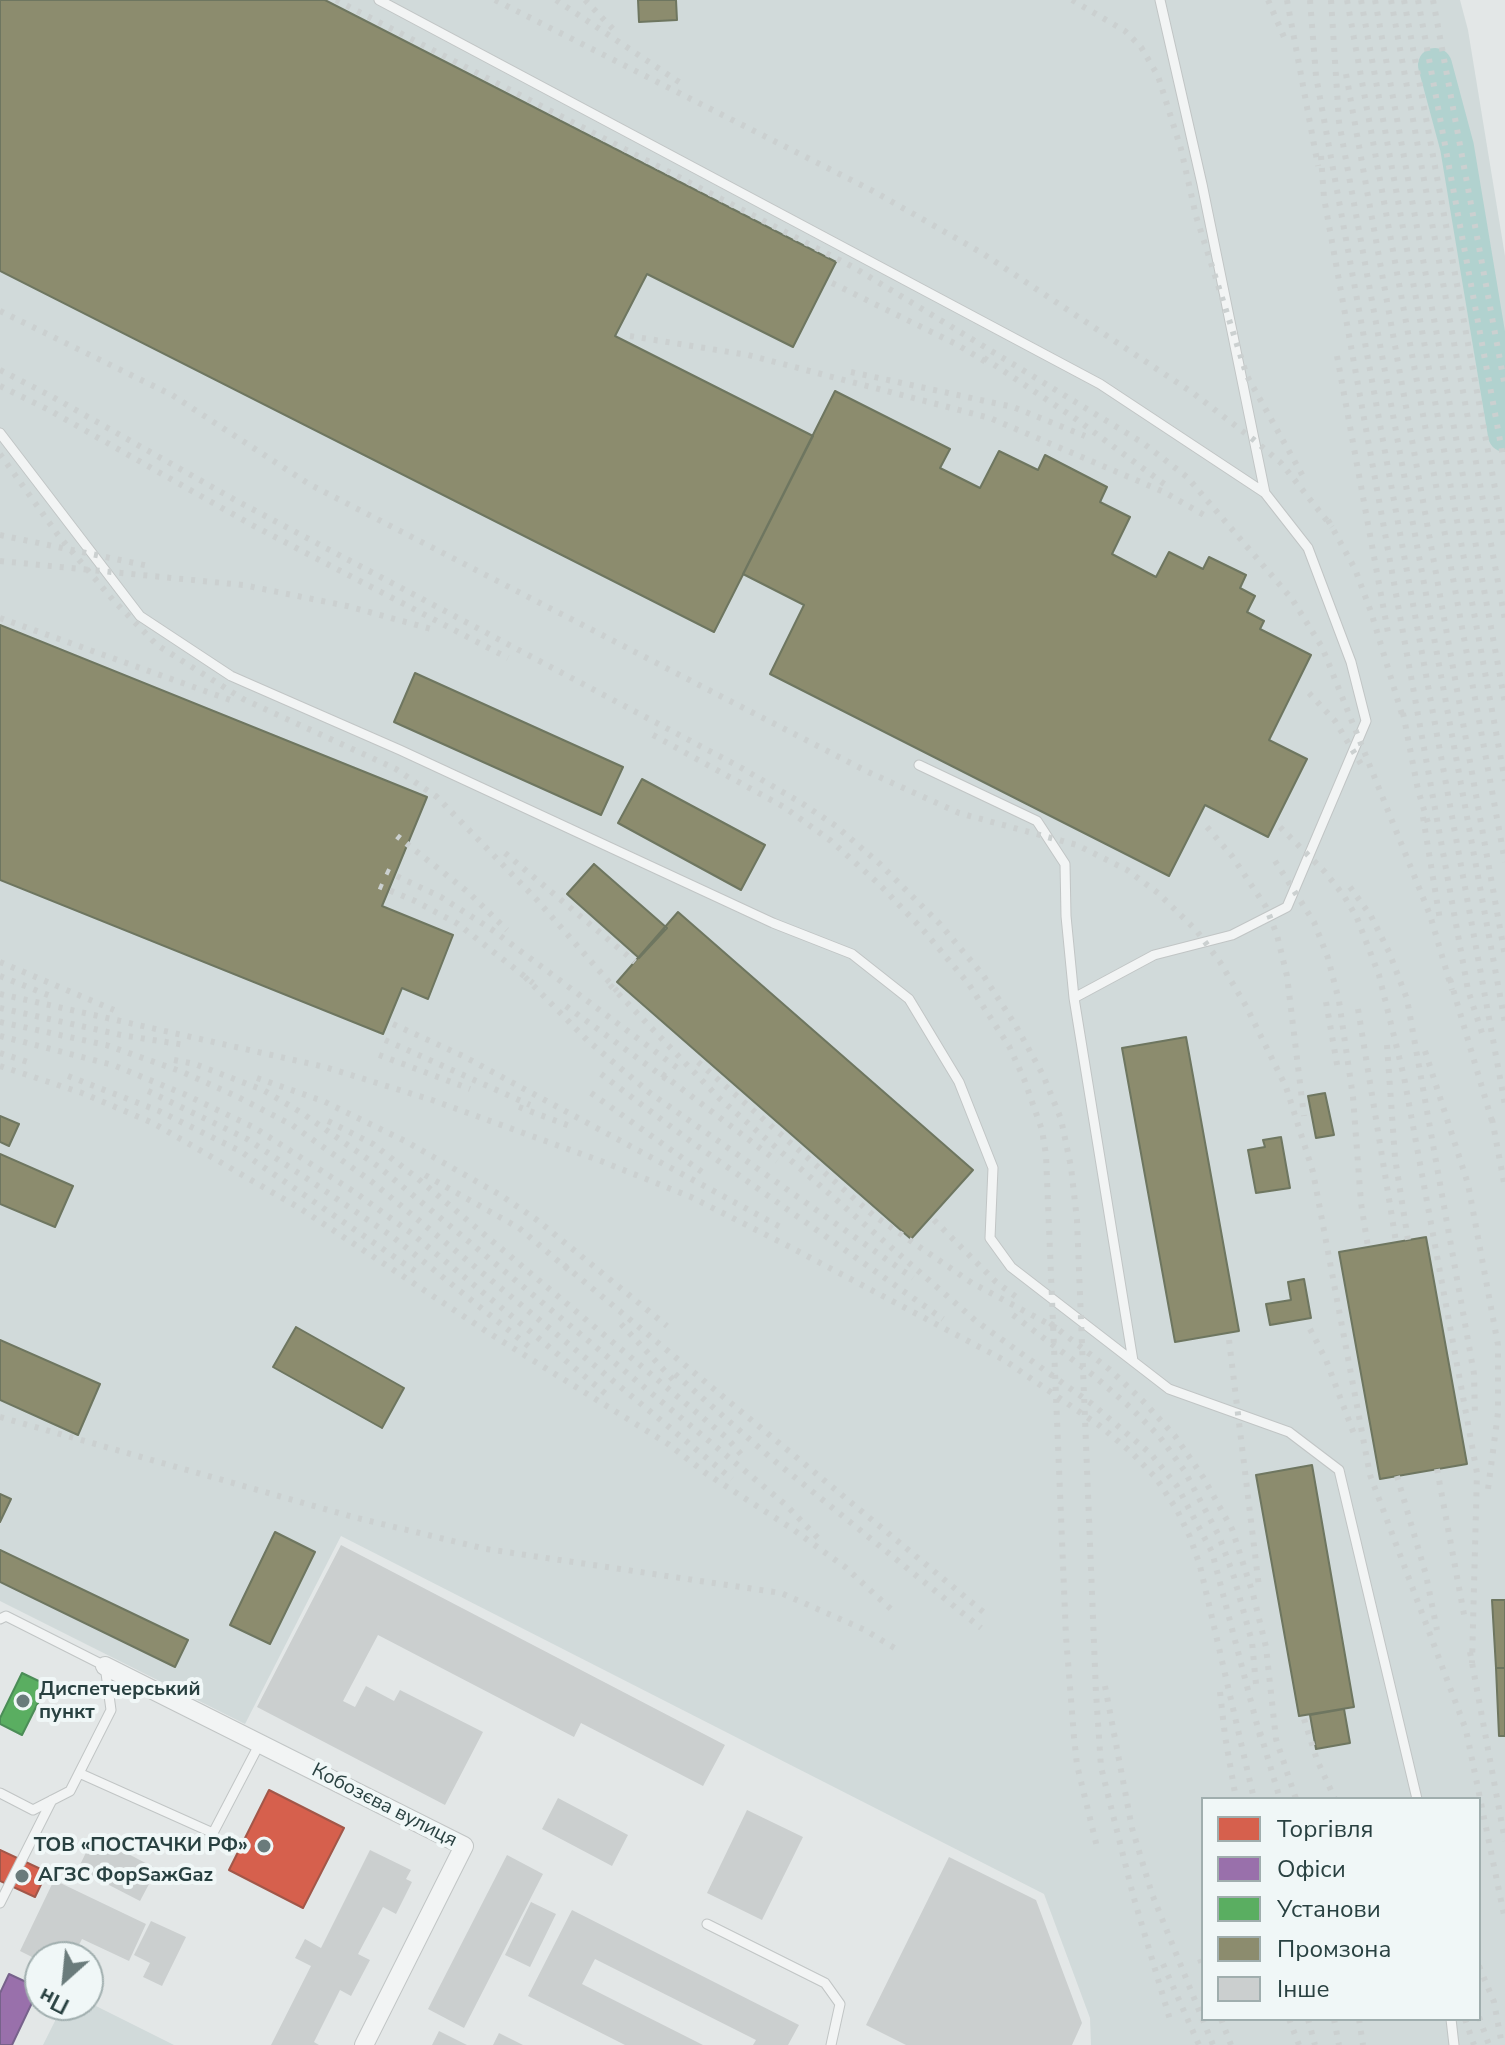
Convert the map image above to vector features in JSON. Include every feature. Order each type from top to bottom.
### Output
[{"type":"street","name":"Кобозєва вулиця","points":[[105,1666],[464,1846],[364,2045]]},
{"type":"lane","points":[[379,0],[1100,384],[1265,493],[1308,548],[1351,662],[1366,721],[1287,907],[1232,935],[1154,955],[1074,998]]},
{"type":"lane","points":[[1160,0],[1202,184],[1265,493]]},
{"type":"lane","points":[[0,433],[140,616],[231,676],[400,750],[773,923],[852,954],[909,999],[959,1082],[993,1168],[990,1238],[1011,1267],[1169,1389],[1289,1432],[1339,1470],[1417,1797]]},
{"type":"lane","points":[[919,765],[1037,821],[1065,864],[1066,916],[1074,998],[1133,1361]]},
{"type":"lane","points":[[0,1619],[6,1616],[105,1666],[111,1710],[70,1791],[33,1810],[0,1793]]},
{"type":"lane","points":[[79,1773],[213,1833],[260,1743]]},
{"type":"lane","points":[[0,1903],[52,1800]]},
{"type":"lane","points":[[707,1924],[825,1983],[840,2004],[831,2045]]},
{"type":"lane","points":[[1451,2021],[1454,2045]]},
{"type":"shaded area","points":[[0,0],[1460,0],[1468,30],[1505,256],[1505,2045],[1091,2045],[1090,2018],[1044,1894],[341,1536],[245,1724],[0,1601]]},
{"type":"shaded area","points":[[104,2010],[174,2045],[43,2045],[55,2021],[104,2021]]},
{"type":"building: Торгівля","points":[[269,1790],[344,1828],[303,1908],[229,1870]]},
{"type":"building: Торгівля","name":"АГЗС ФорSажGaz","points":[[0,1850],[47,1872],[35,1897],[0,1881]]},
{"type":"building: Офіси","points":[[9,1974],[24,1981],[24,2020],[12,2045],[0,2045],[0,1993]]},
{"type":"building: Установи","name":"Диспетчерський пункт","points":[[22,1673],[47,1685],[22,1735],[0,1724],[0,1718]]},
{"type":"building: Промзона","points":[[0,0],[325,0],[836,262],[793,347],[647,274],[615,336],[813,436],[714,632],[0,271]]},
{"type":"building: Промзона","points":[[638,0],[676,0],[677,20],[639,22]]},
{"type":"building: Промзона","points":[[835,391],[950,449],[940,468],[980,488],[999,451],[1038,470],[1045,455],[1107,487],[1100,502],[1130,517],[1112,554],[1156,577],[1169,552],[1203,569],[1209,557],[1246,575],[1240,588],[1255,596],[1247,612],[1264,621],[1260,629],[1311,655],[1269,740],[1307,759],[1268,837],[1205,805],[1169,876],[770,674],[804,605],[743,574]]},
{"type":"building: Промзона","points":[[0,625],[427,797],[382,906],[453,935],[428,999],[402,988],[383,1034],[0,880]]},
{"type":"building: Промзона","points":[[415,673],[623,767],[601,815],[394,722]]},
{"type":"building: Промзона","points":[[642,779],[765,845],[741,890],[618,823]]},
{"type":"building: Промзона","points":[[594,864],[667,928],[639,958],[567,894]]},
{"type":"building: Промзона","points":[[678,912],[973,1170],[911,1239],[617,982]]},
{"type":"building: Промзона","points":[[1186,1037],[1239,1331],[1175,1342],[1122,1048]]},
{"type":"building: Промзона","points":[[1325,1093],[1334,1135],[1316,1138],[1308,1096]]},
{"type":"building: Промзона","points":[[0,1116],[19,1124],[9,1146],[0,1142]]},
{"type":"building: Промзона","points":[[1281,1137],[1290,1188],[1256,1193],[1248,1150],[1265,1147],[1263,1140]]},
{"type":"building: Промзона","points":[[0,1154],[73,1186],[55,1227],[0,1204]]},
{"type":"building: Промзона","points":[[1426,1237],[1467,1464],[1380,1479],[1339,1252]]},
{"type":"building: Промзона","points":[[1304,1279],[1311,1318],[1270,1325],[1266,1304],[1291,1300],[1288,1282]]},
{"type":"building: Промзона","points":[[296,1327],[404,1388],[382,1428],[273,1367]]},
{"type":"building: Промзона","points":[[0,1340],[100,1384],[78,1435],[0,1400]]},
{"type":"building: Промзона","points":[[1312,1465],[1354,1707],[1299,1716],[1256,1475]]},
{"type":"building: Промзона","points":[[0,1494],[11,1499],[0,1522]]},
{"type":"building: Промзона","points":[[275,1532],[315,1552],[270,1644],[230,1625]]},
{"type":"building: Промзона","points":[[0,1550],[188,1640],[175,1667],[0,1582]]},
{"type":"building: Промзона","points":[[1492,1600],[1505,1600],[1505,1668],[1496,1668]]},
{"type":"building: Промзона","points":[[1496,1668],[1505,1668],[1505,1736],[1499,1736]]},
{"type":"building: Промзона","points":[[1344,1709],[1350,1743],[1316,1749],[1310,1715]]},
{"type":"building: Інше","points":[[341,1545],[725,1745],[703,1786],[581,1723],[574,1737],[378,1635],[343,1701],[355,1707],[366,1686],[394,1701],[400,1690],[483,1732],[445,1805],[257,1707]]},
{"type":"building: Інше","points":[[558,1798],[628,1835],[612,1866],[542,1829]]},
{"type":"building: Інше","points":[[747,1810],[803,1837],[762,1920],[707,1893]]},
{"type":"building: Інше","points":[[94,1836],[157,1869],[140,1901],[78,1869]]},
{"type":"building: Інше","points":[[370,1850],[411,1870],[406,1879],[412,1882],[396,1914],[383,1907],[358,1954],[370,1960],[351,1996],[340,1990],[314,2042],[319,2045],[271,2045],[311,1966],[295,1958],[305,1939],[321,1948]]},
{"type":"building: Інше","points":[[507,1855],[543,1874],[464,2028],[428,2009]]},
{"type":"building: Інше","points":[[949,1857],[1036,1900],[1082,2023],[1072,2045],[906,2045],[866,2025]]},
{"type":"building: Інше","points":[[54,1880],[146,1924],[129,1961],[104,1949],[104,1941],[25,1941]]},
{"type":"building: Інше","points":[[531,1902],[556,1914],[530,1967],[505,1955]]},
{"type":"building: Інше","points":[[572,1910],[799,2025],[788,2045],[753,2045],[756,2040],[595,1959],[582,1984],[703,2045],[625,2045],[528,1996]]},
{"type":"building: Інше","points":[[151,1921],[186,1937],[162,1986],[143,1977],[150,1963],[134,1955]]},
{"type":"building: Інше","points":[[439,2031],[467,2045],[432,2045]]},
{"type":"building: Інше","points":[[499,2033],[523,2045],[493,2045]]},
{"type":"waterway","points":[[1435,65],[1457,147],[1505,435]]},
{"type":"railway","points":[[336,0],[853,267],[1143,443],[1187,477],[1292,599],[1322,647],[1430,915],[1452,990]]},
{"type":"railway","points":[[495,0],[873,191],[982,253],[1193,393],[1254,440],[1281,463],[1332,527]]},
{"type":"railway","points":[[556,0],[682,84]]},
{"type":"railway","points":[[585,0],[613,29]]},
{"type":"railway","points":[[1072,0],[1125,31],[1141,47],[1158,76],[1181,149],[1196,216],[1247,376],[1304,478]]},
{"type":"railway","points":[[1268,0],[1287,44]]},
{"type":"railway","points":[[1287,0],[1318,166]]},
{"type":"railway","points":[[1310,0],[1316,76],[1505,1105]]},
{"type":"railway","points":[[1331,0],[1339,122],[1505,1023]]},
{"type":"railway","points":[[1347,0],[1505,862]]},
{"type":"railway","points":[[1361,0],[1505,781]]},
{"type":"railway","points":[[1375,0],[1505,703]]},
{"type":"railway","points":[[1391,0],[1505,620]]},
{"type":"railway","points":[[1404,0],[1505,542]]},
{"type":"railway","points":[[1418,0],[1505,467]]},
{"type":"railway","points":[[1433,0],[1505,387]]},
{"type":"railway","points":[[1346,74],[1505,956]]},
{"type":"railway","points":[[1321,156],[1324,198],[1468,990],[1483,1036]]},
{"type":"railway","points":[[832,283],[956,344],[991,365]]},
{"type":"railway","points":[[0,311],[172,395],[309,484],[868,772],[959,813],[1077,845],[1127,870],[1158,893],[1196,930],[1220,962],[1246,1006],[1286,1087],[1313,1172],[1370,1475],[1466,1730],[1480,1797]]},
{"type":"railway","points":[[630,336],[748,355],[990,418],[1164,492],[1204,515]]},
{"type":"railway","points":[[1337,356],[1389,638]]},
{"type":"railway","points":[[984,358],[1076,419],[1167,486]]},
{"type":"railway","points":[[0,370],[237,501],[738,766],[800,802],[836,826],[880,864],[939,923],[983,975],[1043,1075],[1061,1119],[1071,1167],[1077,1220],[1101,1767],[1133,1895],[1171,2023]]},
{"type":"railway","points":[[851,372],[1013,407],[1085,436]]},
{"type":"railway","points":[[0,386],[49,410],[252,525],[508,658]]},
{"type":"railway","points":[[0,454],[58,535],[113,600],[157,645],[243,699],[396,769],[444,802]]},
{"type":"railway","points":[[1328,520],[1355,569],[1404,721]]},
{"type":"railway","points":[[0,535],[149,566]]},
{"type":"railway","points":[[0,561],[243,585],[347,606],[435,630]]},
{"type":"railway","points":[[0,618],[233,701]]},
{"type":"railway","points":[[1309,693],[1335,721],[1361,764]]},
{"type":"railway","points":[[1403,713],[1418,790],[1429,826]]},
{"type":"railway","points":[[653,735],[784,807],[831,841],[879,884],[968,983],[1009,1046],[1024,1079],[1042,1130],[1046,1155],[1066,1637],[1077,1765],[1097,1847]]},
{"type":"railway","points":[[435,795],[538,901],[617,991]]},
{"type":"railway","points":[[1423,817],[1440,920]]},
{"type":"railway","points":[[1207,827],[1232,856],[1266,907],[1277,935],[1287,976],[1304,1116]]},
{"type":"railway","points":[[1280,827],[1325,872],[1357,918],[1379,975],[1404,1077],[1477,1473],[1472,1663]]},
{"type":"railway","points":[[397,836],[468,892],[507,930]]},
{"type":"railway","points":[[505,853],[635,962]]},
{"type":"railway","points":[[1275,861],[1314,922],[1328,958],[1339,1001],[1353,1097],[1361,1203],[1368,1247]]},
{"type":"railway","points":[[386,871],[441,897],[491,929],[680,1070]]},
{"type":"railway","points":[[379,886],[458,924],[533,983]]},
{"type":"railway","points":[[1350,887],[1371,916],[1407,999],[1474,1374],[1475,1418]]},
{"type":"railway","points":[[0,962],[114,1010]]},
{"type":"railway","points":[[0,976],[53,997]]},
{"type":"railway","points":[[525,977],[587,1040],[650,1093],[913,1278]]},
{"type":"railway","points":[[1450,979],[1494,1128]]},
{"type":"railway","points":[[610,985],[719,1098],[976,1321],[1092,1404],[1151,1454],[1177,1486],[1212,1552],[1261,1740]]},
{"type":"railway","points":[[0,994],[325,1067],[432,1100],[601,1161],[691,1197],[1004,1360],[1100,1426],[1132,1453],[1156,1478],[1177,1510],[1200,1566],[1254,1797]]},
{"type":"railway","points":[[1326,1002],[1338,1070]]},
{"type":"railway","points":[[566,1006],[669,1081]]},
{"type":"railway","points":[[0,1008],[121,1035],[185,1045]]},
{"type":"railway","points":[[1358,1009],[1396,1242]]},
{"type":"railway","points":[[0,1022],[106,1045],[180,1071],[292,1125],[371,1181],[732,1479]]},
{"type":"railway","points":[[393,1024],[463,1056],[786,1230]]},
{"type":"railway","points":[[0,1036],[113,1065],[255,1128],[356,1193],[411,1233],[606,1394]]},
{"type":"railway","points":[[385,1040],[530,1105]]},
{"type":"railway","points":[[1387,1045],[1395,1158],[1408,1240]]},
{"type":"railway","points":[[1425,1051],[1468,1184],[1498,1345],[1498,1413],[1488,1489]]},
{"type":"railway","points":[[0,1053],[34,1064]]},
{"type":"railway","points":[[379,1055],[470,1089]]},
{"type":"railway","points":[[174,1060],[195,1064],[263,1090],[302,1113],[379,1167],[786,1505],[818,1538]]},
{"type":"railway","points":[[698,1062],[873,1215],[972,1283],[1058,1329]]},
{"type":"railway","points":[[0,1066],[82,1093],[153,1123],[301,1209],[492,1335],[668,1444],[845,1567],[893,1611]]},
{"type":"railway","points":[[601,1074],[686,1138],[943,1319]]},
{"type":"railway","points":[[662,1074],[777,1161]]},
{"type":"railway","points":[[68,1076],[159,1111],[240,1151],[415,1271]]},
{"type":"railway","points":[[257,1078],[323,1101],[407,1142],[502,1196],[537,1220],[667,1326]]},
{"type":"railway","points":[[148,1091],[247,1139],[315,1184],[393,1237],[532,1349]]},
{"type":"railway","points":[[591,1093],[705,1174]]},
{"type":"railway","points":[[519,1107],[575,1128]]},
{"type":"railway","points":[[1492,1119],[1505,1188]]},
{"type":"railway","points":[[328,1121],[373,1144],[417,1178],[727,1438],[746,1460]]},
{"type":"railway","points":[[425,1175],[519,1228],[571,1272]]},
{"type":"railway","points":[[934,1220],[995,1281],[1019,1299]]},
{"type":"railway","points":[[564,1265],[987,1615]]},
{"type":"railway","points":[[1013,1315],[1131,1408],[1159,1436],[1184,1470],[1219,1536],[1234,1577],[1252,1642],[1256,1684]]},
{"type":"railway","points":[[1050,1323],[1109,1369],[1175,1436],[1203,1477],[1232,1529],[1266,1647],[1276,1739],[1295,1797]]},
{"type":"railway","points":[[621,1324],[678,1385]]},
{"type":"railway","points":[[1310,1329],[1326,1360],[1354,1434]]},
{"type":"railway","points":[[1229,1340],[1259,1587]]},
{"type":"railway","points":[[675,1374],[771,1458],[981,1628]]},
{"type":"railway","points":[[0,1417],[353,1517],[486,1549],[781,1593],[865,1630],[901,1652]]},
{"type":"railway","points":[[1437,1469],[1465,1620]]},
{"type":"railway","points":[[1397,1476],[1426,1575],[1437,1630]]},
{"type":"railway","points":[[1470,1652],[1505,1841]]},
{"type":"railway","points":[[1105,1686],[1132,1828],[1152,1894],[1201,2015]]},
{"type":"railway","points":[[1220,1692],[1236,1797]]},
{"type":"railway","points":[[1304,1719],[1317,1760],[1334,1797]]},
{"type":"railway","points":[[1260,1732],[1279,1797]]},
{"type":"railway","points":[[1481,1803],[1505,1920]]},
{"type":"railway","points":[[1163,1964],[1199,2045]]},
{"type":"railway","points":[[1481,1971],[1494,2002],[1502,2045]]},
{"type":"railway","points":[[1203,2021],[1213,2045]]},
{"type":"railway","points":[[1222,2021],[1231,2045]]},
{"type":"railway","points":[[1290,2021],[1299,2045]]},
{"type":"railway","points":[[1309,2021],[1315,2045]]},
{"type":"railway","points":[[1334,2021],[1339,2045]]},
{"type":"railway","points":[[1359,2021],[1363,2045]]},
{"type":"railway","points":[[1466,2021],[1474,2045]]},
{"type":"railway","points":[[1480,2021],[1489,2045]]},
{"type":"place","name":"Диспетчерський пункт","points":[[23,1701]]},
{"type":"place","name":"ТОВ «ПОСТАЧКИ РФ»","points":[[264,1846]]},
{"type":"place","name":"АГЗС ФорSажGaz","points":[[22,1876]]}]
